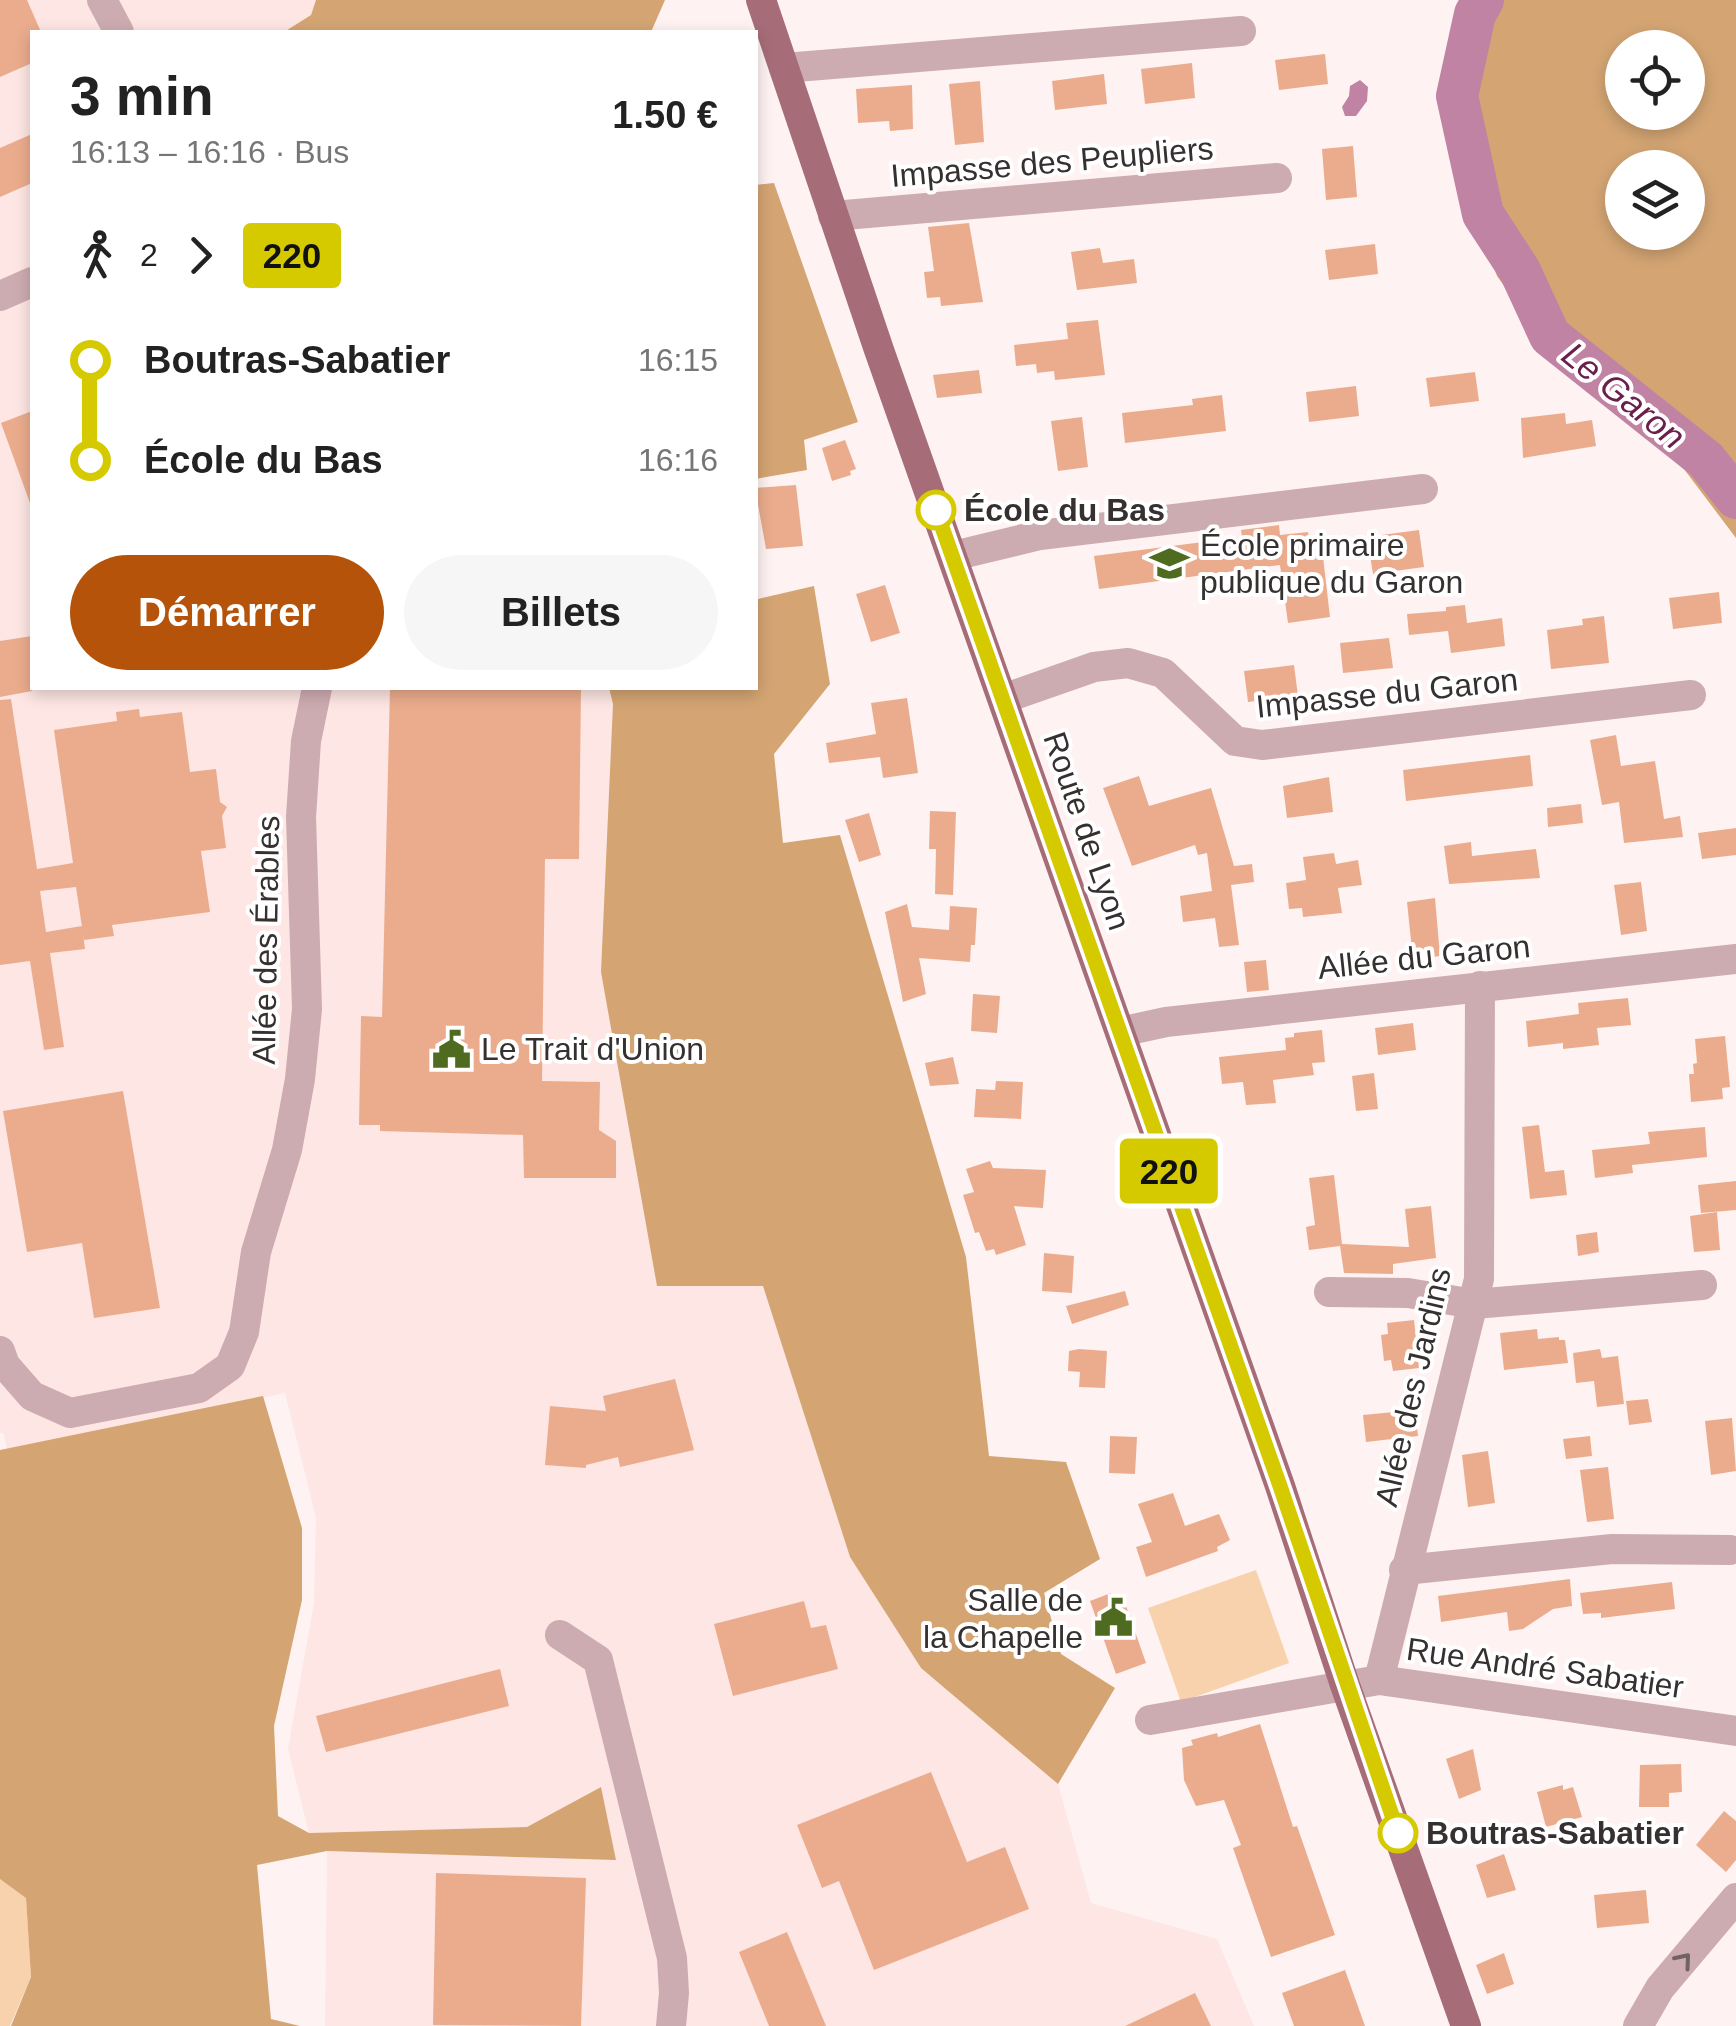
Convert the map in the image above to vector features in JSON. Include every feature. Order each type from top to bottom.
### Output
[{"type":"main road","name":"Route de Lyon","points":[[761,0],[1466,2026]]},
{"type":"street","points":[[102,0],[118,30]]},
{"type":"street","points":[[784,68],[1241,31]]},
{"type":"street","name":"Impasse des Peupliers","points":[[833,216],[1277,178]]},
{"type":"street","points":[[0,296],[30,283]]},
{"type":"street","points":[[953,556],[1040,535],[1423,488]]},
{"type":"street","name":"Impasse du Garon","points":[[1003,699],[1094,666],[1128,663],[1163,672],[1235,740],[1262,745],[1692,695]]},
{"type":"street","name":"Allée des Érables","points":[[0,1351],[5,1365],[32,1396],[70,1413],[200,1388],[230,1366],[244,1332],[256,1252],[287,1150],[300,1079],[307,1009],[301,817],[306,741],[316,690]]},
{"type":"street","name":"Allée du Garon","points":[[1120,1032],[1166,1022],[1736,959]]},
{"type":"street","name":"Allée des Jardins","points":[[1379,1680],[1479,1279],[1480,986]]},
{"type":"street","points":[[1330,1292],[1408,1294],[1474,1304],[1702,1284]]},
{"type":"street","points":[[1404,1570],[1612,1549],[1730,1550]]},
{"type":"street","points":[[560,1635],[598,1660],[672,1958],[670,2026]]},
{"type":"street","name":"Rue André Sabatier","points":[[1150,1720],[1379,1680],[1736,1731]]},
{"type":"street","points":[[1638,2026],[1660,1988],[1736,1898]]},
{"type":"shaded area","points":[[0,0],[316,0],[311,15],[287,30],[30,30],[30,690],[610,690],[763,1285],[850,1557],[921,1668],[1058,1784],[1091,1903],[1217,1939],[1254,2026],[325,2026],[327,1851],[616,1859],[600,1787],[527,1827],[309,1833],[288,1749],[314,1603],[316,1518],[285,1393],[7,1449],[0,1433]]},
{"type":"shaded area","points":[[316,0],[665,0],[652,30],[287,30],[311,15]]},
{"type":"shaded area","points":[[1471,0],[1736,0],[1736,538],[1659,436],[1546,345],[1497,276],[1466,191],[1446,90]]},
{"type":"shaded area","points":[[1360,80],[1368,87],[1367,101],[1356,116],[1345,116],[1342,107],[1350,86]]},
{"type":"shaded area","points":[[774,183],[858,422],[804,440],[807,470],[758,478],[758,185]]},
{"type":"shaded area","points":[[814,586],[830,684],[774,754],[783,843],[840,835],[966,1257],[989,1456],[1066,1462],[1100,1559],[1044,1593],[1061,1654],[1115,1688],[1058,1784],[921,1668],[850,1557],[763,1286],[657,1286],[601,972],[613,704],[610,690],[758,690],[758,599]]},
{"type":"shaded area","points":[[263,1396],[302,1528],[302,1600],[274,1726],[278,1816],[309,1833],[527,1827],[601,1787],[616,1860],[327,1851],[257,1865],[271,2019],[300,2026],[11,2026],[31,1977],[26,1898],[0,1879],[0,1450]]},
{"type":"shaded area","points":[[1256,1570],[1289,1663],[1181,1702],[1148,1608]]},
{"type":"shaded area","points":[[0,1879],[26,1897],[31,1977],[10,2026],[0,2026]]},
{"type":"building","points":[[0,0],[27,0],[40,30],[30,30],[30,64],[0,77]]},
{"type":"building","points":[[1325,54],[1328,84],[1279,90],[1275,60]]},
{"type":"building","points":[[1192,63],[1195,98],[1145,104],[1141,69]]},
{"type":"building","points":[[1104,74],[1107,104],[1055,110],[1052,81]]},
{"type":"building","points":[[980,81],[984,142],[955,145],[949,84]]},
{"type":"building","points":[[912,85],[913,129],[890,131],[889,121],[858,123],[856,89]]},
{"type":"building","points":[[30,135],[30,184],[0,197],[0,148]]},
{"type":"building","points":[[1353,146],[1357,197],[1326,200],[1322,149]]},
{"type":"building","points":[[969,223],[983,302],[941,306],[940,297],[927,298],[924,272],[934,271],[928,227]]},
{"type":"building","points":[[1375,244],[1378,274],[1329,280],[1325,250]]},
{"type":"building","points":[[1100,248],[1103,263],[1134,259],[1137,283],[1077,290],[1071,252]]},
{"type":"building","points":[[1098,320],[1105,375],[1055,380],[1054,371],[1037,373],[1036,364],[1016,366],[1014,345],[1068,339],[1066,323]]},
{"type":"building","points":[[979,370],[982,393],[937,398],[933,375]]},
{"type":"building","points":[[1475,372],[1479,401],[1430,407],[1426,378]]},
{"type":"building","points":[[1356,386],[1359,416],[1309,422],[1306,392]]},
{"type":"building","points":[[1222,395],[1226,431],[1125,443],[1122,413],[1193,405],[1192,399]]},
{"type":"building","points":[[30,412],[30,503],[1,423]]},
{"type":"building","points":[[1565,413],[1566,424],[1592,420],[1596,446],[1523,458],[1521,418]]},
{"type":"building","points":[[1082,417],[1088,467],[1058,471],[1051,421]]},
{"type":"building","points":[[845,440],[856,469],[850,471],[851,475],[832,481],[822,448]]},
{"type":"building","points":[[796,485],[803,546],[766,549],[758,488]]},
{"type":"building","points":[[1279,525],[1280,535],[1308,532],[1311,549],[1322,548],[1330,617],[1288,623],[1280,565],[1099,589],[1094,556],[1242,537],[1241,530]]},
{"type":"building","points":[[1419,530],[1424,567],[1373,574],[1367,537]]},
{"type":"building","points":[[885,585],[900,633],[871,642],[856,594]]},
{"type":"building","points":[[1719,592],[1722,623],[1673,629],[1669,598]]},
{"type":"building","points":[[1465,605],[1467,623],[1502,618],[1505,646],[1451,653],[1448,631],[1409,635],[1407,614],[1446,611],[1446,607]]},
{"type":"building","points":[[1604,616],[1609,663],[1551,669],[1547,630],[1583,625],[1582,619]]},
{"type":"building","points":[[30,636],[32,691],[0,697],[0,641]]},
{"type":"building","points":[[1389,638],[1393,668],[1343,673],[1340,643]]},
{"type":"building","points":[[1294,665],[1298,696],[1248,702],[1244,671]]},
{"type":"building","name":"Le Trait d'Union","points":[[390,690],[581,690],[579,859],[545,859],[542,1081],[600,1082],[599,1130],[616,1141],[616,1178],[524,1178],[523,1135],[380,1131],[380,1125],[359,1125],[361,1016],[382,1017]]},
{"type":"building","points":[[907,698],[918,773],[883,778],[880,757],[829,763],[826,743],[876,734],[871,703]]},
{"type":"building","points":[[11,699],[37,869],[73,863],[54,730],[117,721],[116,712],[139,709],[140,717],[182,712],[190,772],[216,769],[220,802],[227,807],[222,816],[226,848],[201,851],[210,912],[112,925],[114,936],[84,940],[83,932],[85,949],[50,953],[64,1047],[44,1050],[30,961],[0,965],[0,700]],"holes":[[[76,887],[82,926],[46,932],[40,891]]]},
{"type":"building","points":[[1616,735],[1621,766],[1655,761],[1664,819],[1680,816],[1683,837],[1624,843],[1619,802],[1602,805],[1590,740]]},
{"type":"building","points":[[1530,755],[1533,786],[1406,801],[1403,770]]},
{"type":"building","points":[[1139,776],[1149,806],[1211,788],[1234,866],[1252,864],[1254,882],[1231,885],[1239,945],[1219,947],[1215,918],[1183,922],[1180,896],[1212,891],[1207,853],[1198,855],[1195,845],[1132,866],[1103,788]]},
{"type":"building","points":[[1329,777],[1333,812],[1287,818],[1283,786]]},
{"type":"building","points":[[1581,804],[1583,823],[1548,827],[1547,808]]},
{"type":"building","points":[[930,811],[956,812],[953,895],[935,894],[936,849],[929,849]]},
{"type":"building","points":[[869,813],[881,855],[859,862],[845,820]]},
{"type":"building","points":[[1736,828],[1736,855],[1702,859],[1698,833]]},
{"type":"building","points":[[1471,842],[1472,856],[1536,849],[1540,878],[1449,884],[1444,846]]},
{"type":"building","points":[[1334,853],[1336,864],[1358,860],[1362,885],[1338,888],[1342,913],[1303,917],[1302,908],[1289,909],[1286,883],[1306,880],[1303,857]]},
{"type":"building","points":[[1641,882],[1647,931],[1621,935],[1614,885]]},
{"type":"building","points":[[1435,898],[1440,956],[1413,960],[1407,902]]},
{"type":"building","points":[[907,904],[912,927],[949,930],[950,906],[977,908],[970,962],[919,958],[926,994],[903,1002],[885,912]]},
{"type":"building","points":[[1266,960],[1269,990],[1247,992],[1244,962]]},
{"type":"building","points":[[973,994],[1000,996],[997,1033],[971,1031]]},
{"type":"building","points":[[1628,998],[1631,1025],[1597,1028],[1599,1045],[1563,1049],[1563,1043],[1528,1047],[1526,1021],[1579,1014],[1578,1003]]},
{"type":"building","points":[[1413,1023],[1416,1050],[1378,1055],[1375,1028]]},
{"type":"building","points":[[1322,1030],[1325,1062],[1312,1063],[1314,1075],[1273,1080],[1276,1103],[1246,1105],[1243,1082],[1222,1084],[1219,1057],[1286,1050],[1285,1038],[1294,1037],[1294,1033]]},
{"type":"building","points":[[1725,1036],[1730,1087],[1722,1088],[1723,1099],[1691,1102],[1689,1074],[1694,1074],[1693,1064],[1697,1063],[1695,1039]]},
{"type":"building","points":[[953,1057],[959,1084],[930,1086],[925,1063]]},
{"type":"building","points":[[1374,1073],[1378,1109],[1356,1111],[1352,1076]]},
{"type":"building","points":[[996,1081],[1023,1082],[1021,1119],[974,1117],[976,1089],[995,1090]]},
{"type":"building","points":[[123,1091],[160,1308],[94,1318],[82,1243],[27,1252],[3,1111]]},
{"type":"building","points":[[1539,1125],[1545,1172],[1564,1170],[1567,1195],[1530,1199],[1522,1127]]},
{"type":"building","points":[[1705,1127],[1707,1157],[1632,1165],[1633,1173],[1595,1178],[1592,1150],[1650,1144],[1648,1132]]},
{"type":"building","points":[[990,1161],[993,1168],[1046,1170],[1043,1208],[1014,1206],[1026,1245],[996,1255],[994,1249],[986,1251],[979,1232],[975,1233],[963,1195],[974,1192],[966,1169]]},
{"type":"building","points":[[1334,1175],[1342,1244],[1409,1247],[1405,1209],[1431,1206],[1436,1258],[1393,1264],[1393,1274],[1344,1273],[1340,1246],[1309,1250],[1306,1227],[1315,1225],[1309,1178]]},
{"type":"building","points":[[1736,1181],[1736,1210],[1701,1213],[1698,1185]]},
{"type":"building","points":[[1717,1212],[1720,1250],[1694,1252],[1690,1216]]},
{"type":"building","points":[[1597,1232],[1599,1252],[1578,1256],[1576,1235]]},
{"type":"building","points":[[1044,1253],[1074,1256],[1072,1293],[1042,1291]]},
{"type":"building","points":[[1125,1291],[1129,1305],[1072,1324],[1066,1306]]},
{"type":"building","points":[[1414,1320],[1419,1368],[1393,1371],[1391,1360],[1384,1361],[1381,1335],[1388,1334],[1387,1323]]},
{"type":"building","points":[[1537,1329],[1538,1339],[1565,1340],[1568,1363],[1504,1370],[1500,1333]]},
{"type":"building","points":[[1600,1349],[1602,1358],[1618,1356],[1624,1404],[1597,1407],[1594,1381],[1576,1383],[1573,1353]]},
{"type":"building","points":[[1069,1351],[1107,1351],[1105,1388],[1079,1387],[1080,1372],[1068,1371]]},
{"type":"building","points":[[675,1379],[694,1450],[620,1467],[618,1457],[586,1468],[545,1465],[550,1406],[606,1411],[603,1396]]},
{"type":"building","points":[[1648,1399],[1652,1422],[1629,1425],[1626,1401]]},
{"type":"building","points":[[1415,1410],[1418,1436],[1366,1442],[1363,1415]]},
{"type":"building","points":[[1732,1418],[1736,1471],[1711,1475],[1705,1421]]},
{"type":"building","points":[[1110,1436],[1137,1437],[1135,1474],[1109,1473]]},
{"type":"building","points":[[1590,1436],[1592,1456],[1566,1459],[1563,1439]]},
{"type":"building","points":[[1488,1451],[1495,1503],[1468,1507],[1462,1455]]},
{"type":"building","points":[[1608,1467],[1614,1519],[1587,1522],[1580,1470]]},
{"type":"building","points":[[1173,1493],[1185,1526],[1219,1514],[1230,1540],[1217,1547],[1218,1551],[1146,1577],[1136,1547],[1152,1542],[1138,1504]]},
{"type":"building","points":[[1570,1579],[1572,1606],[1553,1609],[1523,1629],[1509,1631],[1507,1612],[1441,1622],[1438,1596]]},
{"type":"building","points":[[1672,1582],[1675,1609],[1601,1618],[1601,1613],[1583,1614],[1580,1593]]},
{"type":"building","name":"Salle de la Chapelle","points":[[1111,1593],[1115,1603],[1124,1600],[1146,1663],[1116,1674],[1090,1601]]},
{"type":"building","points":[[804,1601],[811,1628],[826,1625],[838,1669],[733,1696],[714,1624]]},
{"type":"building","points":[[500,1669],[509,1706],[326,1752],[316,1716]]},
{"type":"building","points":[[1260,1724],[1293,1827],[1297,1826],[1335,1935],[1271,1957],[1233,1848],[1241,1845],[1224,1800],[1196,1806],[1184,1780],[1182,1748],[1193,1745],[1191,1740],[1217,1733],[1218,1737]]},
{"type":"building","points":[[1473,1749],[1481,1790],[1459,1799],[1446,1759]]},
{"type":"building","points":[[1681,1764],[1682,1792],[1669,1793],[1669,1807],[1639,1807],[1640,1765]]},
{"type":"building","points":[[931,1772],[967,1862],[1005,1847],[1029,1909],[874,1970],[839,1881],[822,1888],[797,1825]]},
{"type":"building","points":[[1563,1785],[1563,1790],[1573,1787],[1582,1817],[1546,1827],[1537,1792]]},
{"type":"building","points":[[1724,1811],[1736,1821],[1736,1860],[1726,1872],[1696,1845]]},
{"type":"building","points":[[1504,1854],[1516,1890],[1487,1898],[1476,1865]]},
{"type":"building","points":[[436,1873],[586,1878],[581,2026],[433,2025]]},
{"type":"building","points":[[1646,1890],[1649,1923],[1597,1928],[1594,1895]]},
{"type":"building","points":[[787,1932],[826,2026],[769,2026],[739,1952]]},
{"type":"building","points":[[1504,1953],[1514,1984],[1487,1994],[1476,1965]]},
{"type":"building","points":[[1345,1970],[1365,2026],[1294,2026],[1282,1993]]},
{"type":"building","points":[[1195,1993],[1211,2026],[1125,2026]]},
{"type":"waterway","name":"Le Garon","points":[[1483,0],[1475,14],[1457,96],[1483,214],[1520,271],[1550,336],[1706,460],[1736,498]]},
{"type":"bus line","name":"220","points":[[936,510],[1398,1833]]},
{"type":"place","name":"École du Bas","points":[[936,510]]},
{"type":"place","name":"École primaire publique du Garon","points":[[1170,563]]},
{"type":"place","name":"Le Trait d'Union","points":[[451,1049]]},
{"type":"place","name":"Salle de la Chapelle","points":[[1113,1618]]},
{"type":"place","name":"Boutras-Sabatier","points":[[1398,1833]]}]
